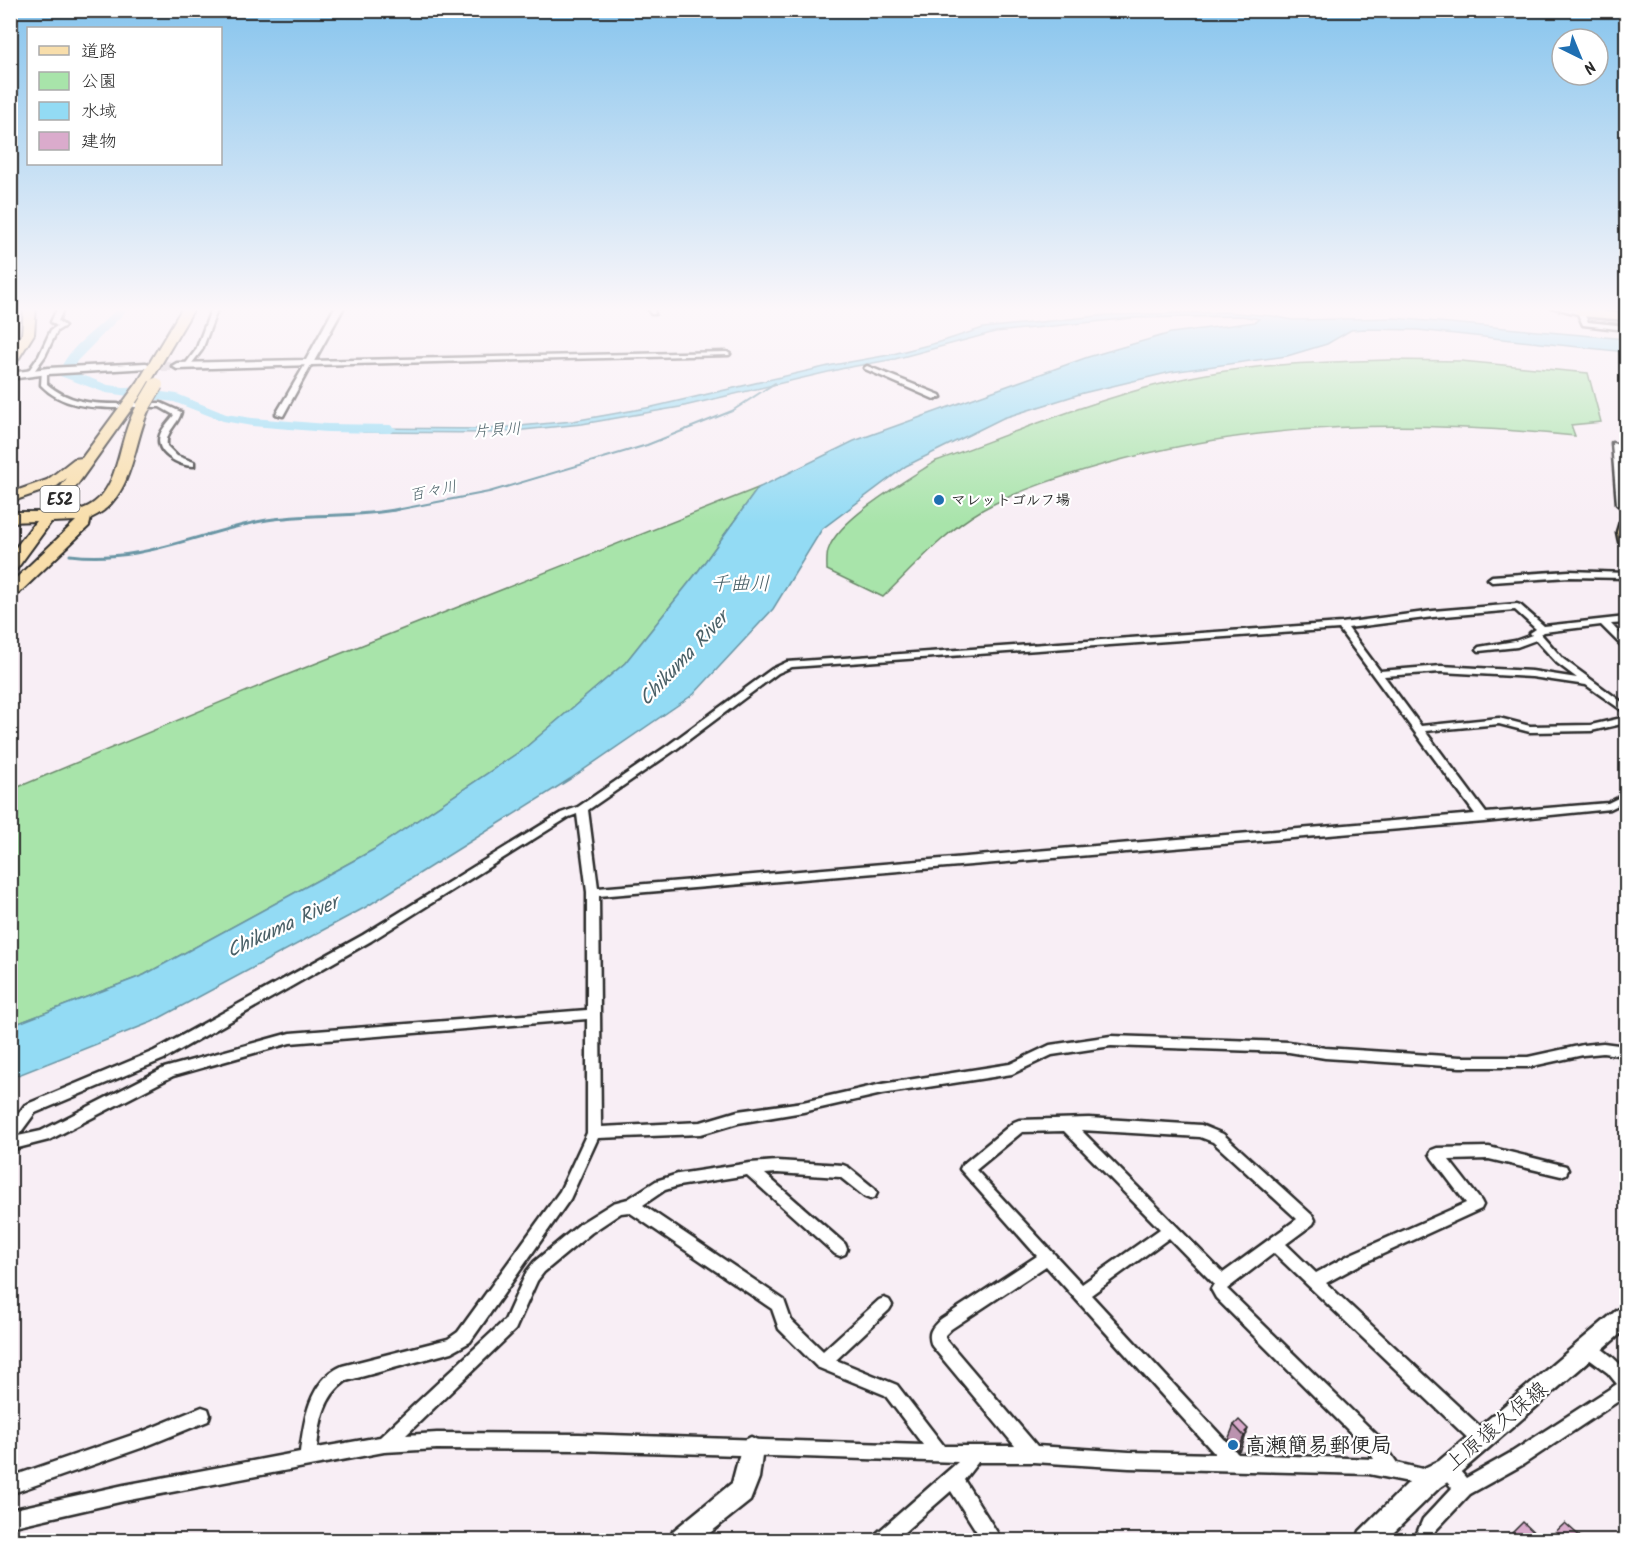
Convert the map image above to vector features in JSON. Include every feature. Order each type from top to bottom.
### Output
[{"type":"highway","points":[[10,518],[79,516],[95,510],[117,482],[124,467],[134,426],[130,405],[147,379]]},
{"type":"highway","points":[[10,498],[41,488],[69,471],[130,405],[149,379]]},
{"type":"highway","name":"E52","points":[[10,567],[130,405]]},
{"type":"highway","points":[[10,593],[84,523],[84,518],[79,516]]},
{"type":"main road","points":[[1626,522],[1624,532],[1626,542]]},
{"type":"street","points":[[45,379],[44,386],[55,394],[86,407],[161,405],[178,414],[163,437],[164,446],[170,455],[191,464]]},
{"type":"street","points":[[280,414],[300,379]]},
{"type":"street","points":[[894,379],[937,397]]},
{"type":"street","points":[[1615,445],[1622,466],[1621,504],[1626,509]]},
{"type":"street","points":[[1492,579],[1569,574],[1626,576]]},
{"type":"street","points":[[10,1139],[17,1125],[30,1110],[159,1055],[367,938],[565,815],[582,809],[671,748],[776,671],[790,664],[1342,626],[1433,614],[1517,607],[1560,661],[1626,709]]},
{"type":"street","points":[[1482,649],[1517,644],[1539,633],[1626,620]]},
{"type":"street","points":[[1603,622],[1626,645]]},
{"type":"street","points":[[1342,626],[1484,818]]},
{"type":"street","points":[[1378,674],[1441,669],[1532,675],[1587,682]]},
{"type":"street","points":[[1418,729],[1499,721],[1530,729],[1581,728],[1626,720]]},
{"type":"street","points":[[594,892],[1484,818],[1610,806],[1626,796]]},
{"type":"street","points":[[307,1459],[316,1407],[333,1380],[342,1374],[452,1345],[464,1337],[565,1195],[594,1133],[594,892],[582,809]]},
{"type":"street","points":[[10,1144],[44,1136],[169,1072],[290,1038],[594,1014]]},
{"type":"street","points":[[594,1133],[701,1128],[738,1117],[803,1107],[882,1089],[1012,1069],[1050,1050],[1111,1041],[1289,1047],[1325,1053],[1460,1062],[1528,1062],[1603,1048],[1626,1051]]},
{"type":"street","points":[[1235,1463],[1046,1258],[968,1169],[1019,1126],[1089,1124],[1201,1131],[1218,1138],[1308,1220],[1222,1282],[1219,1289],[1373,1443],[1391,1470]]},
{"type":"street","points":[[1067,1125],[1222,1282]]},
{"type":"street","points":[[1315,1281],[1356,1259],[1476,1205],[1437,1154],[1489,1153],[1561,1170]]},
{"type":"street","points":[[384,1444],[510,1325],[532,1276],[539,1267],[586,1228],[618,1207],[631,1204],[661,1185],[678,1180],[777,1167],[843,1171],[870,1192]]},
{"type":"street","points":[[750,1169],[840,1249]]},
{"type":"street","points":[[631,1204],[778,1305],[784,1324],[822,1362],[891,1390],[940,1454]]},
{"type":"street","points":[[1080,1294],[1171,1229]]},
{"type":"street","points":[[1276,1245],[1481,1439]]},
{"type":"street","points":[[1033,1454],[938,1341],[937,1333],[946,1324],[1046,1258]]},
{"type":"street","points":[[822,1362],[884,1305]]},
{"type":"street","name":"上原猿久保線","points":[[1369,1540],[1439,1474],[1626,1316]]},
{"type":"street","points":[[1587,1348],[1614,1368],[1626,1382]]},
{"type":"street","points":[[1423,1540],[1429,1525],[1464,1488],[1518,1458],[1626,1387]]},
{"type":"street","points":[[10,1485],[144,1439],[202,1415]]},
{"type":"street","points":[[10,1519],[124,1493],[384,1444],[437,1441],[567,1442],[940,1454],[1033,1454],[1369,1466],[1439,1474],[1464,1488]]},
{"type":"street","points":[[682,1540],[741,1492],[747,1478],[751,1449]]},
{"type":"street","points":[[882,1540],[963,1470],[975,1453]]},
{"type":"street","points":[[953,1479],[992,1540]]},
{"type":"green space","points":[[1181,379],[1590,379],[1601,422],[1571,425],[1575,436],[1455,427],[1396,426],[1281,432],[1223,439],[1164,450],[1058,478],[1027,489],[982,510],[942,539],[883,597],[827,570],[828,550],[846,524],[876,500],[936,461],[1080,408]]},
{"type":"green space","points":[[758,488],[699,570],[625,663],[525,748],[373,850],[144,975],[11,1026],[11,790],[269,682]]},
{"type":"water","name":"千曲川","points":[[771,379],[797,379],[680,407],[582,424],[493,433],[363,432],[364,428],[489,429],[573,421],[652,407]]},
{"type":"water","name":"千曲川","points":[[1026,379],[1140,379],[1083,393],[1003,418],[906,466],[822,529],[773,609],[694,694],[570,779],[366,907],[152,1022],[11,1078],[11,1026],[144,975],[373,850],[525,748],[625,663],[699,570],[758,488],[854,441]]},
{"type":"building","points":[[1239,1420],[1248,1429],[1244,1436],[1234,1425]]},
{"type":"building","points":[[1523,1522],[1542,1540],[1515,1540],[1510,1535]]},
{"type":"building","points":[[1565,1523],[1584,1540],[1547,1540]]},
{"type":"waterway","name":"片貝川","points":[[81,379],[106,389],[177,398],[223,417],[252,422],[327,428],[390,429]]},
{"type":"waterway","name":"百々川","points":[[391,511],[489,492],[647,445],[732,411],[775,383]]},
{"type":"waterway","name":"百々川","points":[[70,555],[96,557],[146,551],[267,520],[366,514],[399,509]]},
{"type":"place","name":"マレットゴルフ場","points":[[939,500]]},
{"type":"place","name":"高瀬簡易郵便局","points":[[1233,1445]]},
{"type":"water label","name":"Chikuma River","points":[[683,658]]},
{"type":"water label","name":"Chikuma River","points":[[282,926]]}]
